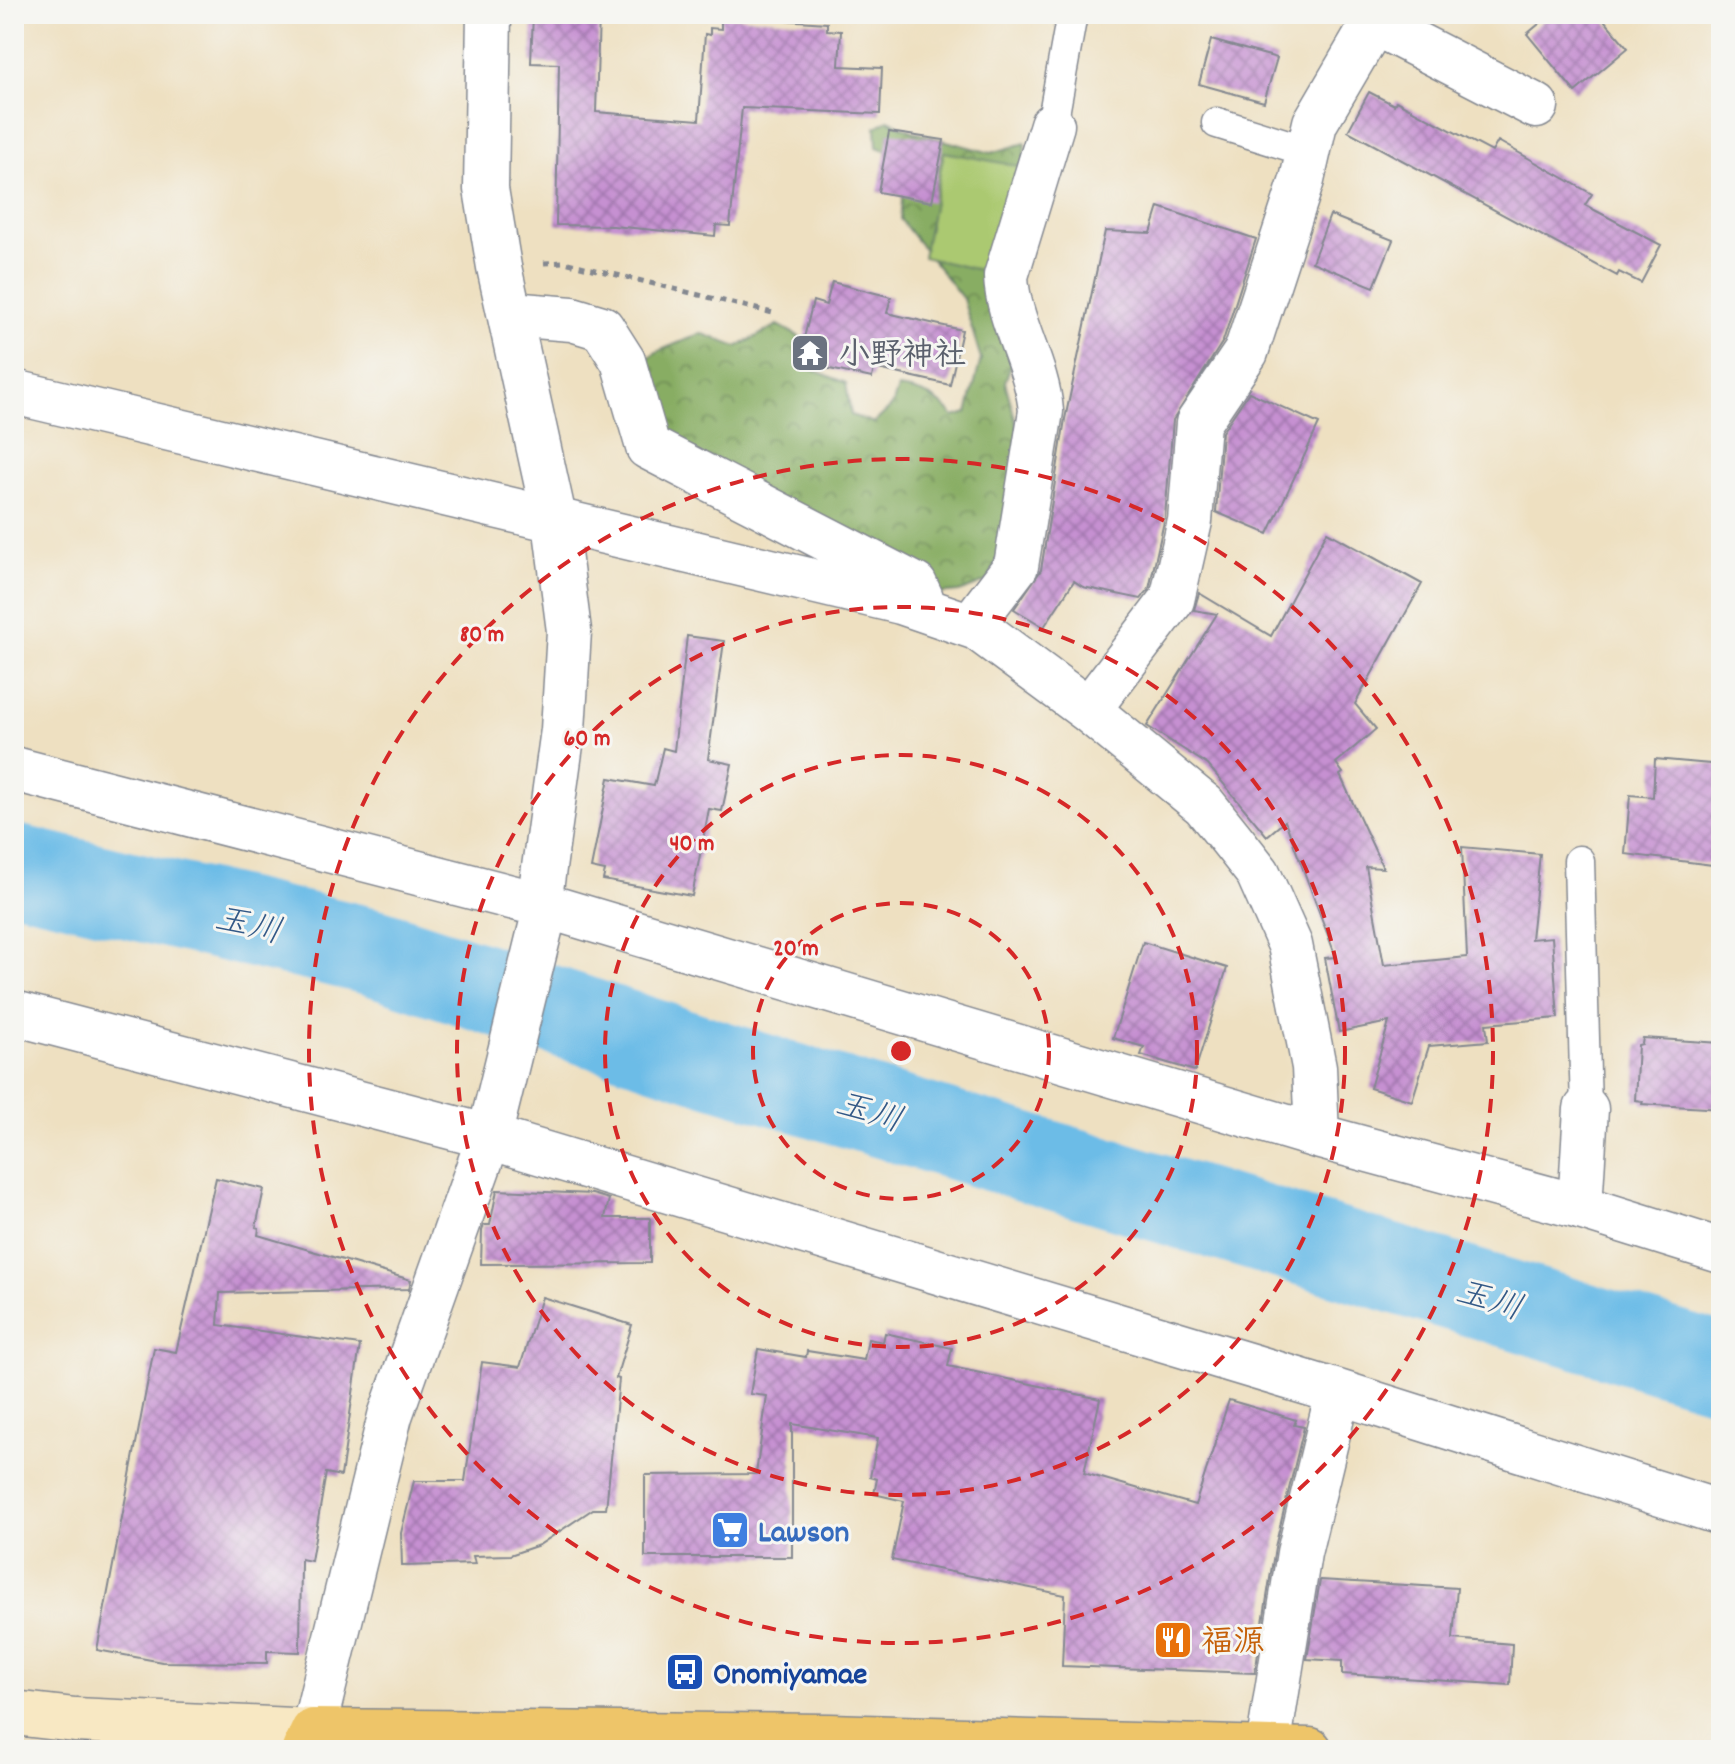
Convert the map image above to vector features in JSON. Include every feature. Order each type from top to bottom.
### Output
[{"type":"main road","points":[[14,1713],[308,1741],[1289,1749]]},
{"type":"street","points":[[308,1741],[390,1416],[490,1130],[542,911],[563,730],[569,631],[555,522],[499,267],[486,189],[489,14]]},
{"type":"street","points":[[1088,710],[1172,600],[1190,521],[1198,423],[1246,352],[1302,180],[1315,123],[1377,18],[1536,106]]},
{"type":"street","points":[[971,625],[1016,566],[1019,551],[1041,411],[1039,386],[1007,299],[1006,276],[1052,125]]},
{"type":"street","points":[[510,314],[572,319],[602,328],[623,361],[648,447],[915,585],[926,610]]},
{"type":"street","points":[[14,392],[926,610],[971,625],[1088,710],[1204,805],[1258,873],[1290,945],[1314,1067],[1317,1136]]},
{"type":"street","points":[[14,769],[542,911],[1317,1136],[1580,1207],[1721,1251]]},
{"type":"street","points":[[14,1013],[490,1130],[1721,1513]]},
{"type":"street","points":[[1580,1207],[1586,1109]]},
{"type":"street","points":[[1289,1749],[1299,1553],[1338,1392]]},
{"type":"lane","points":[[1052,125],[1072,14]]},
{"type":"lane","points":[[1217,123],[1307,151]]},
{"type":"lane","points":[[1579,861],[1586,1109]]},
{"type":"path","points":[[499,267],[564,262],[777,314]]},
{"type":"green space","points":[[888,120],[917,133],[991,153],[1025,143],[1013,359],[1005,382],[1022,444],[1003,549],[988,581],[959,592],[936,594],[884,588],[633,410],[644,363],[658,351],[701,333],[737,347],[778,325],[800,337],[806,367],[846,383],[851,415],[874,423],[892,406],[898,388],[929,396],[954,417],[967,413],[981,359],[963,299],[900,219],[904,183],[901,156],[877,147],[876,127]]},
{"type":"green space","points":[[944,152],[1028,168],[997,274],[923,257]]},
{"type":"building","points":[[533,14],[599,14],[596,112],[699,120],[705,34],[710,35],[710,28],[721,29],[721,16],[827,23],[827,30],[841,31],[839,66],[882,68],[880,114],[742,108],[730,226],[716,225],[715,236],[613,226],[556,225],[559,64],[531,63]]},
{"type":"building","points":[[1551,14],[1599,14],[1628,48],[1575,92],[1527,34]]},
{"type":"building","points":[[1211,40],[1277,58],[1264,102],[1199,84]]},
{"type":"building","points":[[1369,92],[1394,105],[1396,101],[1492,152],[1498,141],[1592,194],[1585,205],[1661,245],[1641,283],[1619,272],[1617,276],[1348,131]]},
{"type":"building","points":[[889,132],[944,140],[932,202],[878,192]]},
{"type":"building","points":[[1159,207],[1256,239],[1223,341],[1173,420],[1165,517],[1149,589],[1141,599],[1083,587],[1074,581],[1044,627],[1014,609],[1041,570],[1065,419],[1105,231],[1151,233]]},
{"type":"building","points":[[1330,215],[1393,240],[1374,287],[1312,262]]},
{"type":"building","points":[[832,282],[891,297],[887,313],[962,330],[950,385],[874,368],[872,378],[811,365],[816,345],[803,342],[813,301],[826,305]]},
{"type":"building","points":[[1249,392],[1319,424],[1268,534],[1216,512],[1222,432]]},
{"type":"building","points":[[1327,532],[1422,584],[1355,704],[1376,729],[1336,763],[1383,868],[1366,867],[1384,965],[1467,957],[1462,847],[1540,854],[1531,939],[1552,937],[1558,1018],[1486,1024],[1488,1041],[1429,1046],[1412,1101],[1370,1088],[1389,1022],[1339,1032],[1325,958],[1336,957],[1285,821],[1267,836],[1208,765],[1147,726],[1217,614],[1194,610],[1199,593],[1271,636]]},
{"type":"building","points":[[687,636],[724,641],[708,759],[732,764],[722,811],[709,809],[692,896],[603,880],[605,871],[591,868],[609,778],[654,786],[663,748],[674,751]]},
{"type":"building","points":[[1655,759],[1721,765],[1721,866],[1625,854],[1630,795],[1653,797]]},
{"type":"building","points":[[1143,942],[1227,968],[1195,1071],[1141,1055],[1144,1047],[1113,1038]]},
{"type":"building","points":[[1643,1038],[1721,1043],[1721,1109],[1642,1104],[1643,1101],[1635,1100],[1638,1045],[1642,1044]]},
{"type":"building","points":[[216,1178],[264,1189],[256,1227],[259,1228],[258,1235],[411,1280],[409,1289],[220,1293],[218,1325],[360,1345],[341,1476],[326,1473],[311,1561],[301,1559],[300,1652],[267,1651],[267,1663],[162,1662],[97,1650],[154,1348],[176,1352]]},
{"type":"building","points":[[497,1190],[592,1194],[609,1199],[605,1218],[650,1218],[650,1263],[481,1264],[482,1231],[484,1225],[490,1225]]},
{"type":"building","points":[[542,1297],[632,1325],[616,1378],[619,1379],[606,1509],[593,1509],[539,1545],[510,1555],[473,1556],[475,1564],[402,1566],[401,1533],[414,1481],[465,1481],[482,1362],[520,1367]]},
{"type":"building","points":[[885,1333],[952,1348],[948,1366],[1100,1399],[1084,1473],[1195,1505],[1229,1400],[1296,1420],[1294,1425],[1304,1427],[1275,1547],[1255,1673],[1062,1666],[1065,1595],[892,1560],[904,1501],[874,1494],[877,1479],[870,1477],[878,1438],[792,1424],[792,1557],[645,1557],[645,1475],[756,1474],[767,1396],[750,1394],[758,1349],[806,1357],[807,1351],[864,1360],[868,1339],[883,1342]]},
{"type":"building","points":[[1320,1580],[1457,1588],[1453,1639],[1512,1644],[1510,1685],[1342,1674],[1342,1661],[1307,1659]]},
{"type":"waterway","name":"玉川","points":[[14,868],[374,952],[714,1063],[1721,1368]]},
{"type":"place","name":"小野神社","points":[[810,353]]},
{"type":"place","name":"Lawson","points":[[730,1530]]},
{"type":"place","name":"福源","points":[[1173,1640]]},
{"type":"place","name":"Onomiyamae","points":[[685,1672]]}]
